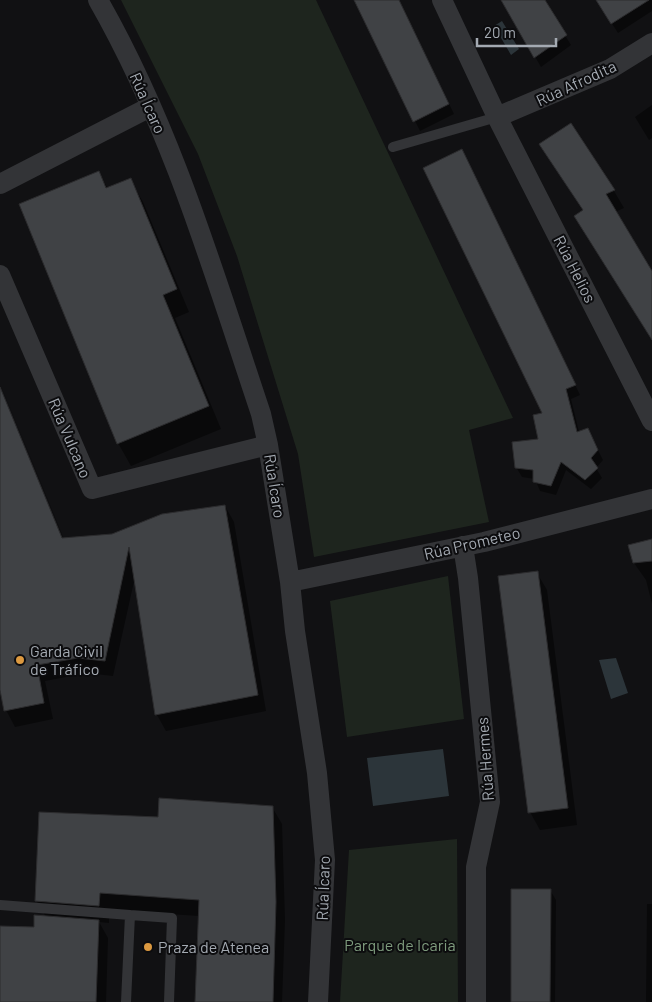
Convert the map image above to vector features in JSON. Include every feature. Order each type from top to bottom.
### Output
[{"type":"street","name":"Rúa Ícaro","points":[[98,0],[115,29],[187,193],[261,414],[268,445],[290,582],[295,631],[317,773],[325,860],[318,1002]]},
{"type":"street","name":"Rúa Helios","points":[[442,0],[497,117],[652,421]]},
{"type":"street","name":"Rúa Afrodita","points":[[497,117],[610,68],[652,43]]},
{"type":"street","points":[[0,184],[150,107]]},
{"type":"street","name":"Rúa Vulcano","points":[[0,275],[92,489],[268,445]]},
{"type":"street","name":"Rúa Prometeo","points":[[290,582],[463,546],[652,499]]},
{"type":"street","name":"Rúa Hermes","points":[[463,546],[468,578],[490,802],[476,867],[476,1002]]},
{"type":"lane","points":[[393,146],[497,117]]},
{"type":"lane","points":[[0,905],[172,918],[169,1002]]},
{"type":"lane","points":[[126,1002],[130,915]]},
{"type":"green space","points":[[121,0],[316,0],[513,418],[469,430],[489,522],[314,557],[298,454],[237,256],[198,154]]},
{"type":"green space","points":[[448,576],[464,719],[347,737],[330,601]]},
{"type":"green space","name":"Parque de Icaria","points":[[457,839],[458,1002],[340,1002],[349,850]]},
{"type":"shaded area","points":[[502,21],[519,49],[511,55],[494,26]]},
{"type":"shaded area","points":[[616,658],[628,693],[611,699],[599,660]]},
{"type":"shaded area","points":[[443,749],[449,796],[373,806],[367,758]]},
{"type":"building","points":[[354,0],[399,0],[449,104],[413,122]]},
{"type":"building","points":[[501,0],[545,0],[567,35],[534,58]]},
{"type":"building","points":[[596,0],[649,0],[611,24]]},
{"type":"building","points":[[571,123],[615,190],[606,194],[652,271],[652,340],[574,216],[583,210],[539,144]]},
{"type":"building","points":[[462,149],[576,385],[566,389],[577,432],[588,428],[598,450],[591,458],[598,468],[585,480],[561,462],[551,486],[533,482],[533,470],[515,468],[512,442],[538,439],[533,415],[542,413],[423,168]]},
{"type":"building","points":[[99,171],[106,188],[131,178],[177,289],[163,295],[209,406],[117,444],[19,204]]},
{"type":"building","points":[[0,387],[62,538],[112,534],[162,514],[225,505],[258,695],[155,715],[129,547],[105,661],[78,658],[37,665],[44,703],[4,711],[0,690]]},
{"type":"building","points":[[652,539],[652,561],[633,563],[628,545]]},
{"type":"building","points":[[538,571],[568,808],[528,813],[498,576]]},
{"type":"building","points":[[159,798],[273,806],[276,902],[273,1002],[195,1002],[199,900],[100,893],[99,906],[35,901],[39,812],[158,817]]},
{"type":"building","points":[[511,889],[551,889],[550,1002],[511,1002]]},
{"type":"building","points":[[34,915],[99,920],[96,1002],[0,1002],[0,926],[34,927]]},
{"type":"place","name":"Garda Civil de Tráfico","points":[[20,660]]},
{"type":"place","name":"Praza de Atenea","points":[[148,947]]}]
